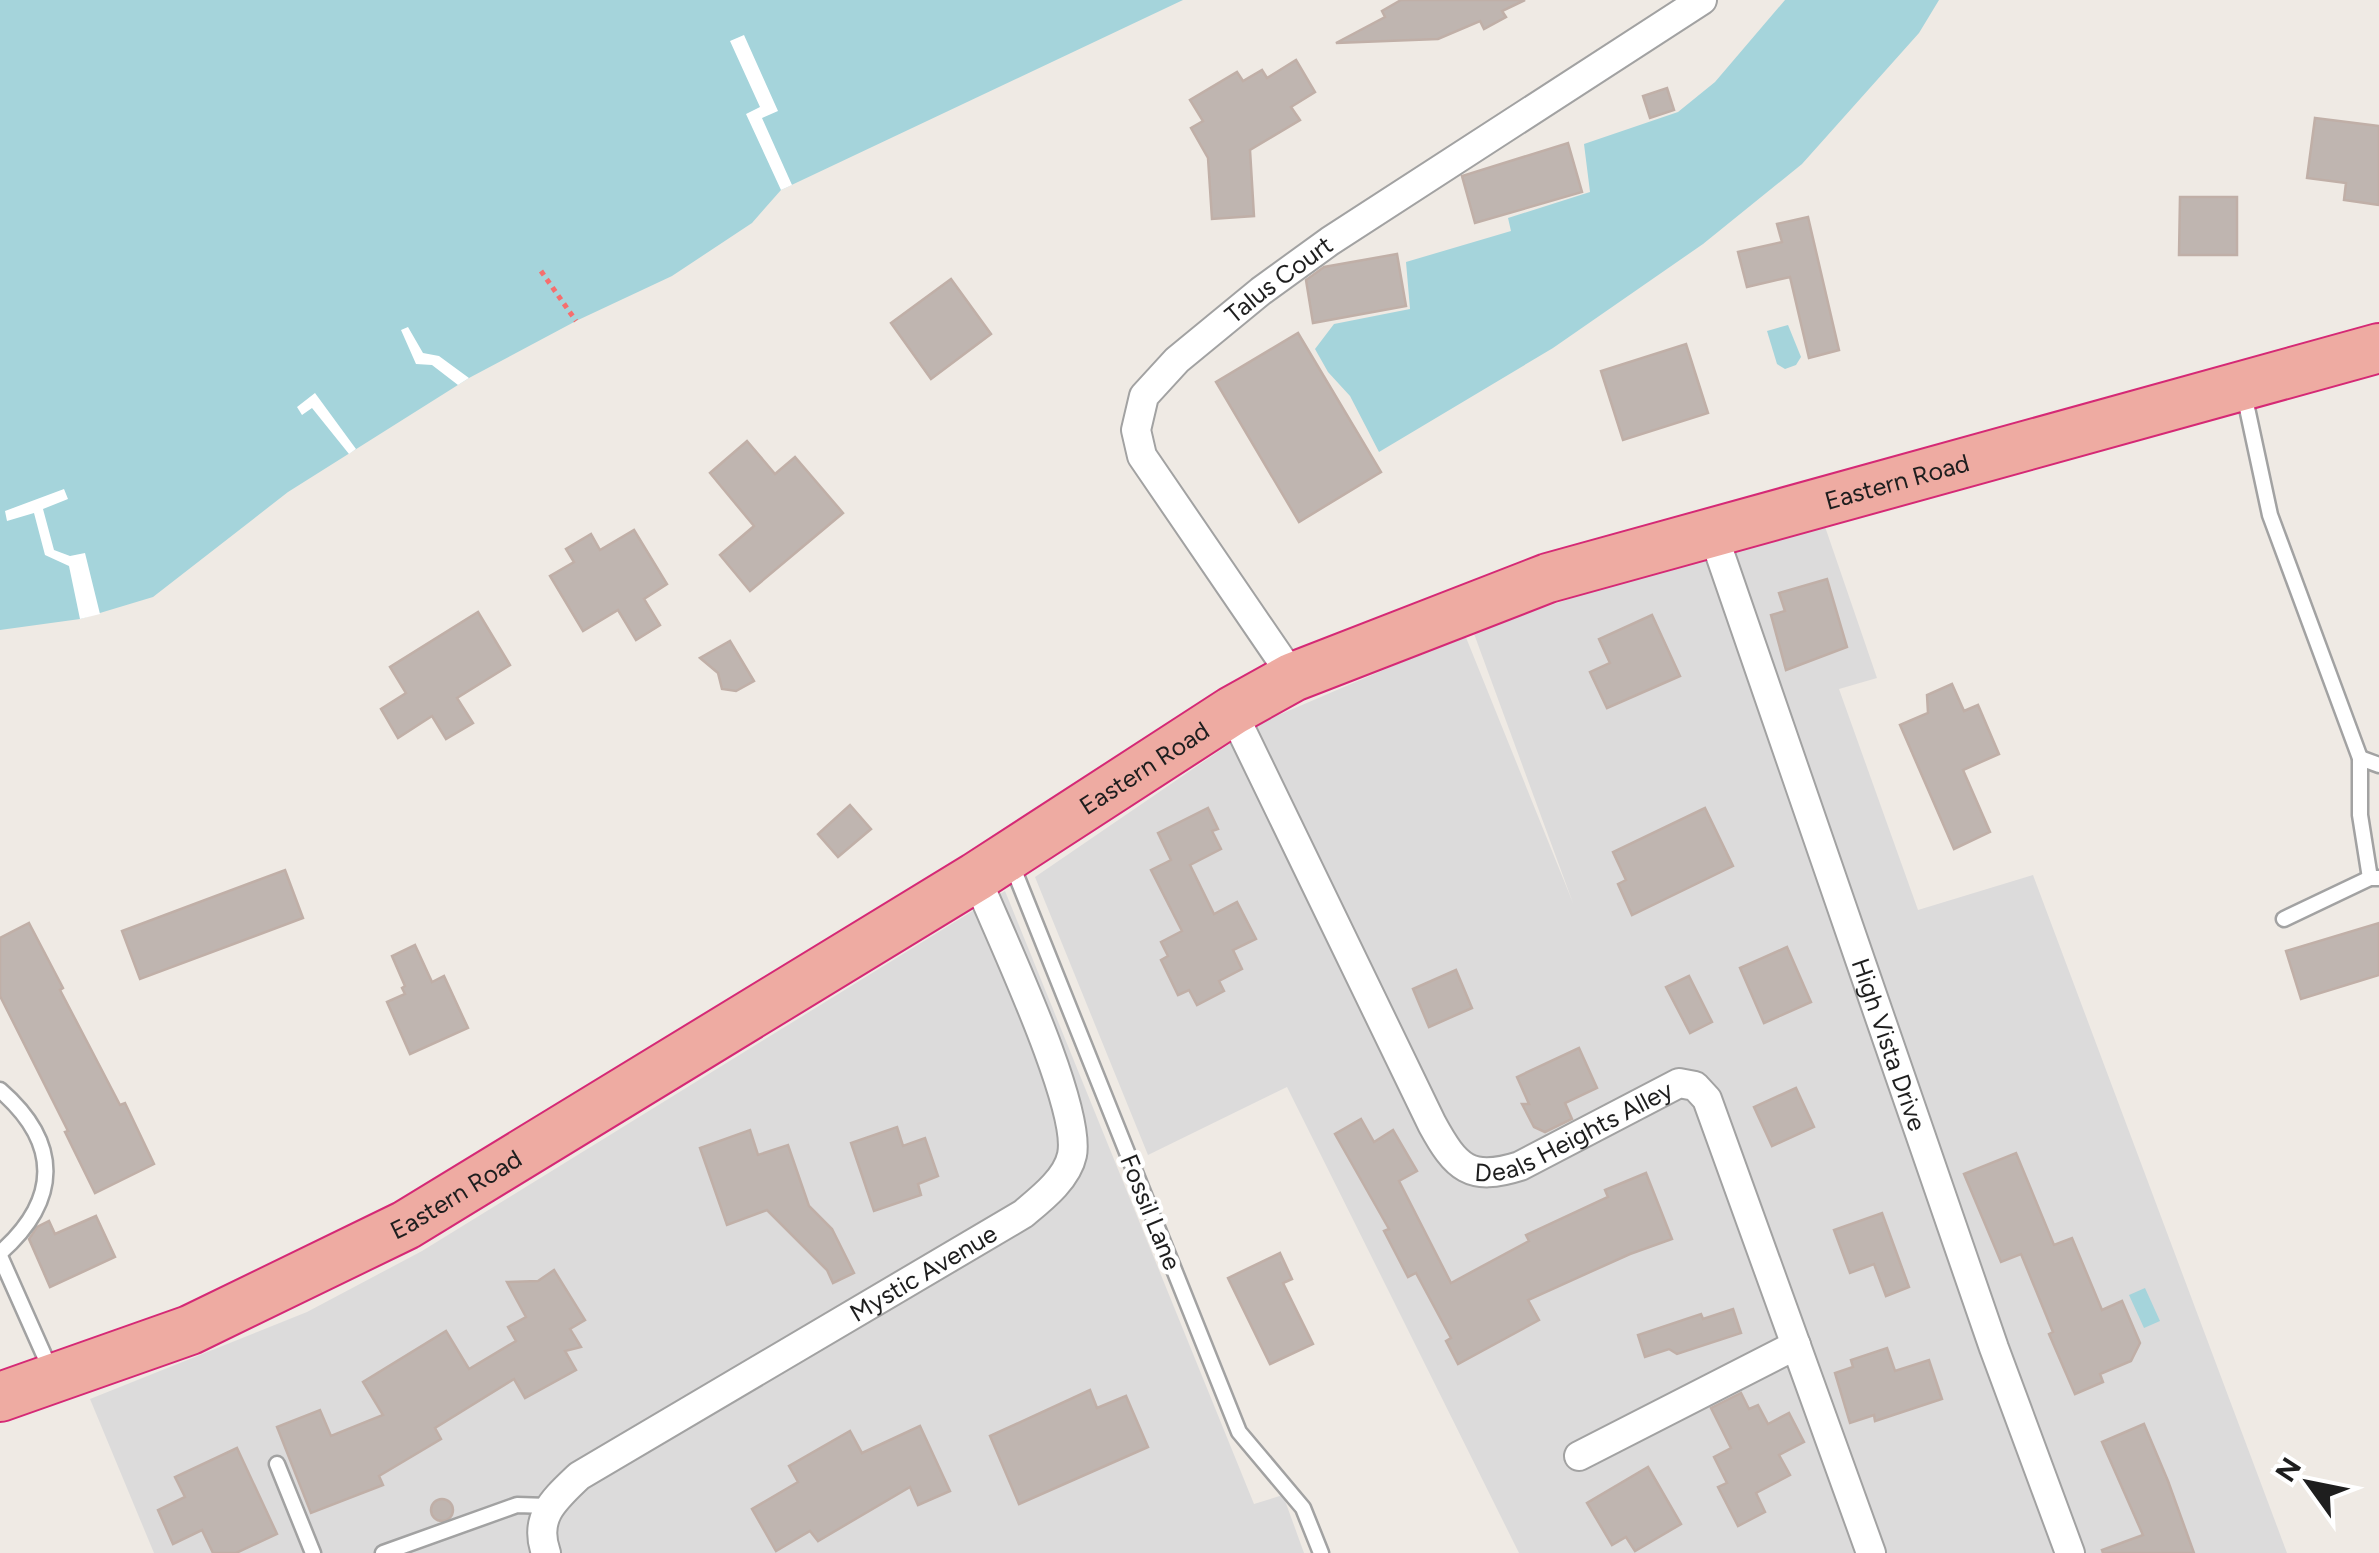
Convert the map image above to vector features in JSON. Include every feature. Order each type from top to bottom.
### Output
[{"type":"highway","name":"Eastern Road","points":[[0,1397],[190,1330],[406,1225],[992,866],[1232,711],[1293,677],[1548,578],[2379,348]]},
{"type":"street","name":"Talus Court","points":[[1293,677],[1142,456],[1136,430],[1144,396],[1177,360],[1330,241],[1702,0]]},
{"type":"street","name":"High Vista Drive","points":[[1713,534],[1994,1348],[2070,1553]]},
{"type":"street","name":"Deals Heights Alley","points":[[1232,711],[1445,1148],[1466,1171],[1494,1175],[1520,1166],[1680,1083],[1695,1086],[1707,1098],[1871,1553]]},
{"type":"street","name":"Mystic Avenue","points":[[548,1506],[579,1476],[1023,1214],[1059,1178],[1071,1160],[1074,1135],[992,866]]},
{"type":"street","points":[[1579,1456],[1796,1344]]},
{"type":"street","points":[[546,1553],[541,1538],[548,1506]]},
{"type":"lane","points":[[2243,386],[2270,516],[2360,758],[2360,814],[2374,878],[2284,919]]},
{"type":"lane","points":[[2360,758],[2379,765]]},
{"type":"lane","name":"Fossil Lane","points":[[992,866],[1238,1432],[1303,1508],[1321,1553]]},
{"type":"lane","points":[[0,1090],[24,1111],[40,1139],[46,1172],[40,1204],[24,1232],[0,1254],[54,1378]]},
{"type":"lane","points":[[277,1464],[314,1553]]},
{"type":"lane","points":[[383,1553],[517,1505],[548,1506]]},
{"type":"path","points":[[541,271],[576,321]]},
{"type":"shaded area","points":[[1821,515],[1877,678],[1839,689],[1918,910],[2033,875],[2287,1553],[1519,1553],[1287,1087],[1148,1155],[1035,877],[1260,723],[1465,635],[1573,903],[1473,631]]},
{"type":"shaded area","points":[[1005,891],[1254,1504],[1283,1495],[1304,1553],[154,1553],[90,1399],[307,1312],[422,1251]]},
{"type":"water","points":[[0,0],[1183,0],[781,190],[752,223],[672,276],[469,378],[288,492],[153,597],[80,619],[0,630]]},
{"type":"water","points":[[1785,0],[1939,0],[1919,33],[1802,164],[1703,244],[1553,348],[1379,452],[1350,396],[1328,372],[1315,349],[1334,324],[1410,309],[1406,262],[1511,231],[1508,218],[1590,192],[1584,144],[1678,112],[1715,82]]},
{"type":"water","points":[[1788,325],[1801,357],[1796,365],[1785,369],[1777,364],[1767,331]]},
{"type":"water","points":[[2145,1288],[2160,1321],[2144,1328],[2129,1295]]},
{"type":"pier","points":[[744,35],[778,111],[762,118],[792,185],[781,190],[746,114],[760,107],[730,41]]},
{"type":"pier","points":[[408,327],[423,353],[439,356],[469,378],[458,385],[432,365],[416,364],[401,330]]},
{"type":"pier","points":[[315,393],[356,449],[349,454],[312,408],[302,415],[297,407]]},
{"type":"pier","points":[[64,489],[68,499],[43,509],[54,550],[70,556],[85,553],[100,614],[80,619],[69,566],[45,555],[34,513],[7,521],[5,511]]},
{"type":"building","points":[[1401,0],[1525,0],[1502,11],[1506,17],[1484,29],[1480,21],[1438,39],[1336,43],[1385,17],[1382,11]]},
{"type":"building","points":[[1296,60],[1315,92],[1291,107],[1300,120],[1250,150],[1254,216],[1212,219],[1208,158],[1191,128],[1203,121],[1190,100],[1237,72],[1243,81],[1262,70],[1267,78]]},
{"type":"building","points":[[1667,88],[1674,110],[1650,118],[1643,96]]},
{"type":"building","points":[[2315,118],[2379,126],[2379,205],[2344,200],[2346,183],[2307,178]]},
{"type":"building","points":[[1568,143],[1582,192],[1475,223],[1462,176]]},
{"type":"building","points":[[2180,197],[2237,197],[2237,255],[2179,255]]},
{"type":"building","points":[[1808,217],[1839,350],[1809,358],[1790,277],[1747,287],[1738,252],[1782,242],[1777,224]]},
{"type":"building","points":[[1397,254],[1406,306],[1313,323],[1306,280],[1324,267]]},
{"type":"building","points":[[951,279],[991,334],[931,379],[891,323]]},
{"type":"building","points":[[1298,333],[1381,472],[1299,522],[1216,382]]},
{"type":"building","points":[[1686,344],[1708,413],[1623,440],[1601,371]]},
{"type":"building","points":[[747,441],[775,474],[795,457],[843,513],[750,591],[720,555],[754,526],[710,473]]},
{"type":"building","points":[[634,530],[667,584],[644,599],[660,625],[636,640],[618,610],[583,631],[550,576],[574,562],[566,549],[591,534],[600,550]]},
{"type":"building","points":[[1827,579],[1847,647],[1786,670],[1771,615],[1785,611],[1779,593]]},
{"type":"building","points":[[478,612],[510,665],[457,698],[473,723],[446,739],[432,716],[398,738],[381,709],[406,693],[390,667]]},
{"type":"building","points":[[1652,615],[1680,676],[1607,708],[1590,672],[1610,663],[1599,639]]},
{"type":"building","points":[[730,641],[754,681],[736,691],[722,689],[718,673],[700,658]]},
{"type":"building","points":[[1952,684],[1964,711],[1978,705],[1999,754],[1963,770],[1990,832],[1954,849],[1900,725],[1928,713],[1927,695]]},
{"type":"building","points":[[850,805],[871,829],[838,857],[818,834]]},
{"type":"building","points":[[1208,808],[1218,829],[1212,831],[1221,849],[1190,865],[1214,914],[1237,902],[1256,939],[1233,950],[1242,969],[1219,981],[1224,991],[1197,1005],[1189,990],[1178,995],[1161,960],[1168,956],[1161,942],[1182,931],[1151,870],[1171,860],[1158,833]]},
{"type":"building","points":[[1705,808],[1733,866],[1632,915],[1618,884],[1626,880],[1613,852]]},
{"type":"building","points":[[285,870],[303,918],[140,979],[122,931]]},
{"type":"building","points":[[29,923],[63,988],[60,990],[120,1105],[125,1103],[154,1164],[95,1193],[0,996],[0,938]]},
{"type":"building","points":[[2379,923],[2379,975],[2301,999],[2286,951]]},
{"type":"building","points":[[415,945],[432,982],[444,976],[468,1028],[410,1054],[387,1002],[405,994],[392,956]]},
{"type":"building","points":[[1787,947],[1811,1002],[1764,1023],[1740,968]]},
{"type":"building","points":[[1456,970],[1472,1008],[1429,1027],[1413,989]]},
{"type":"building","points":[[1689,976],[1712,1022],[1690,1033],[1666,987]]},
{"type":"building","points":[[1579,1048],[1597,1088],[1565,1103],[1572,1119],[1545,1132],[1534,1127],[1522,1104],[1529,1104],[1517,1077]]},
{"type":"building","points":[[1796,1088],[1814,1127],[1772,1146],[1754,1107]]},
{"type":"building","points":[[1361,1119],[1374,1142],[1393,1130],[1417,1171],[1399,1181],[1451,1283],[1529,1241],[1526,1235],[1608,1197],[1605,1190],[1646,1173],[1672,1239],[1528,1300],[1539,1320],[1458,1364],[1446,1341],[1451,1338],[1416,1273],[1408,1277],[1384,1231],[1389,1229],[1335,1134]]},
{"type":"building","points":[[897,1127],[903,1146],[925,1138],[938,1176],[918,1184],[921,1195],[874,1211],[851,1143]]},
{"type":"building","points":[[750,1130],[758,1155],[788,1145],[809,1206],[832,1229],[854,1273],[833,1283],[827,1270],[767,1210],[727,1225],[700,1148]]},
{"type":"building","points":[[2016,1153],[2054,1245],[2072,1238],[2102,1310],[2122,1301],[2140,1343],[2131,1361],[2100,1374],[2103,1382],[2075,1394],[2021,1254],[2001,1262],[1964,1174]]},
{"type":"building","points":[[1882,1213],[1909,1287],[1886,1296],[1874,1264],[1850,1273],[1834,1230]]},
{"type":"building","points":[[96,1216],[115,1257],[50,1287],[29,1239],[37,1227],[49,1221],[55,1234]]},
{"type":"building","points":[[1280,1253],[1292,1279],[1283,1283],[1313,1344],[1270,1364],[1228,1278]]},
{"type":"building","points":[[554,1270],[585,1320],[570,1329],[581,1347],[565,1351],[576,1370],[525,1398],[514,1379],[435,1428],[441,1439],[379,1476],[383,1485],[311,1513],[277,1427],[320,1410],[331,1436],[383,1415],[363,1382],[446,1331],[469,1369],[516,1341],[508,1327],[526,1317],[507,1282],[538,1281]]},
{"type":"building","points":[[1733,1309],[1741,1333],[1677,1354],[1669,1349],[1645,1357],[1638,1335],[1701,1314],[1703,1319]]},
{"type":"building","points":[[1887,1348],[1895,1371],[1929,1360],[1942,1399],[1875,1421],[1874,1415],[1850,1423],[1835,1373],[1853,1367],[1851,1360]]},
{"type":"building","points":[[1090,1390],[1097,1408],[1126,1396],[1148,1447],[1019,1504],[990,1436]]},
{"type":"building","points":[[1741,1393],[1749,1409],[1758,1405],[1768,1424],[1789,1413],[1804,1442],[1779,1455],[1790,1475],[1756,1493],[1765,1512],[1738,1526],[1718,1487],[1727,1483],[1714,1457],[1731,1448],[1711,1408]]},
{"type":"building","points":[[2144,1424],[2194,1553],[2103,1553],[2102,1550],[2143,1535],[2102,1442]]},
{"type":"building","points":[[920,1426],[950,1491],[918,1505],[910,1487],[818,1541],[810,1531],[776,1551],[752,1509],[798,1482],[789,1466],[850,1431],[862,1453]]},
{"type":"building","points":[[237,1448],[277,1534],[236,1553],[213,1553],[202,1530],[173,1544],[158,1510],[185,1497],[175,1477]]},
{"type":"building","points":[[1648,1467],[1681,1524],[1635,1551],[1626,1537],[1612,1545],[1587,1503]]},
{"type":"building","points":[[442,1499],[450,1502],[450,1518],[442,1521],[434,1518],[431,1510],[434,1502]]}]
